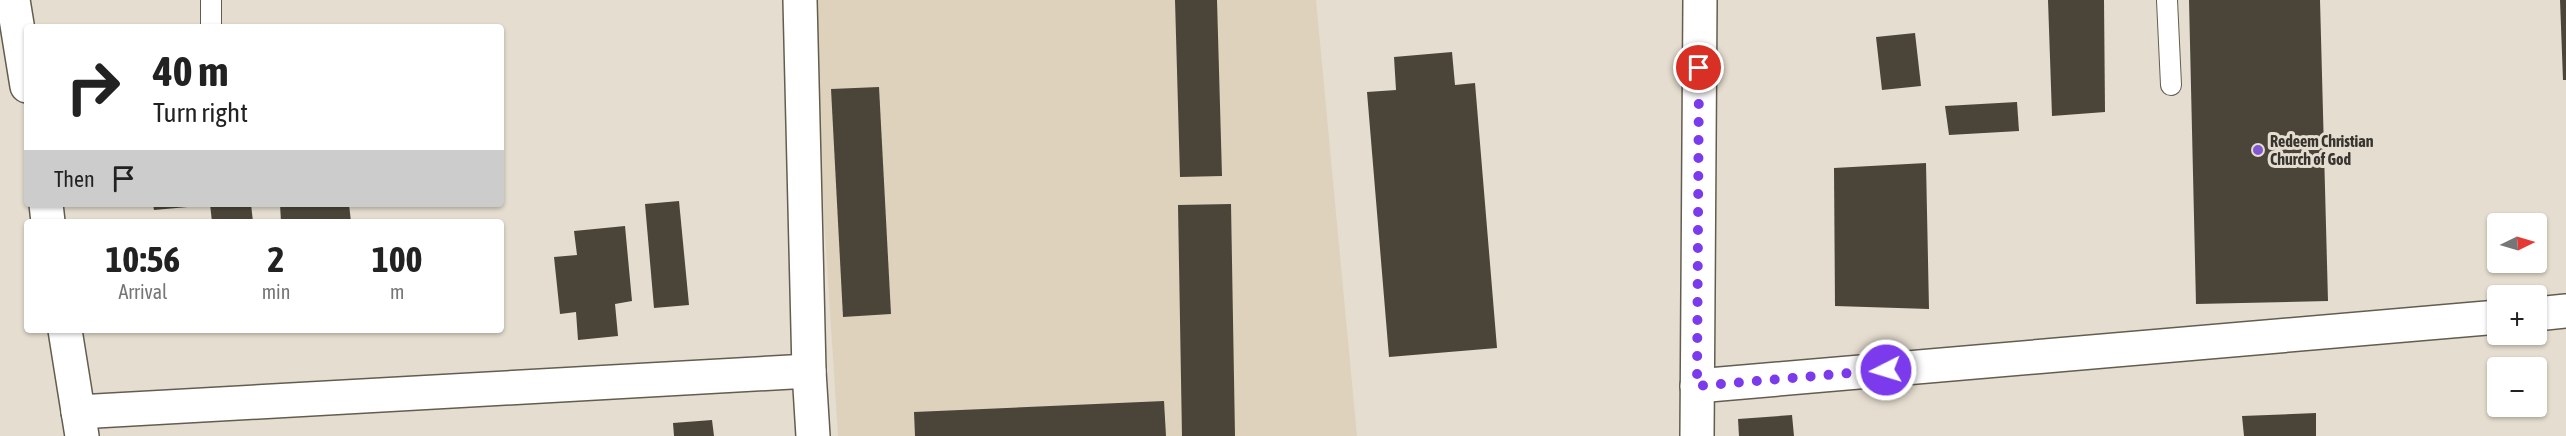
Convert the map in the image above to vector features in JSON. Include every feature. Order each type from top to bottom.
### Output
[{"type":"street","points":[[13,0],[24,68]]},
{"type":"street","points":[[800,0],[809,371],[813,436]]},
{"type":"street","points":[[1697,436],[1700,0]]},
{"type":"street","points":[[2547,313],[2566,311]]},
{"type":"street","points":[[1697,386],[2487,318]]},
{"type":"street","points":[[66,333],[80,424],[809,371]]},
{"type":"lane","points":[[211,0],[211,24]]},
{"type":"lane","points":[[2167,0],[2171,85]]},
{"type":"shaded area","points":[[810,0],[1316,0],[1357,436],[838,436]]},
{"type":"building","points":[[1175,0],[1217,0],[1222,176],[1180,177]]},
{"type":"building","points":[[2048,0],[2104,0],[2105,112],[2052,116]]},
{"type":"building","name":"Redeem Christian Church of God","points":[[2189,0],[2320,0],[2328,301],[2196,304]]},
{"type":"building","points":[[2560,0],[2566,0],[2566,80],[2563,80]]},
{"type":"building","points":[[1915,33],[1921,86],[1882,90],[1876,37]]},
{"type":"building","points":[[1452,52],[1455,85],[1475,83],[1497,348],[1389,357],[1367,92],[1396,90],[1394,57]]},
{"type":"building","points":[[879,87],[891,314],[843,317],[831,89]]},
{"type":"building","points":[[2017,102],[2019,131],[1949,135],[1945,106]]},
{"type":"building","points":[[1926,163],[1929,309],[1835,306],[1834,168]]},
{"type":"building","points":[[679,201],[689,305],[654,308],[645,204]]},
{"type":"building","points":[[1231,204],[1235,436],[1182,436],[1178,205]]},
{"type":"building","points":[[154,207],[188,207],[154,210]]},
{"type":"building","points":[[210,207],[251,207],[253,219],[212,219]]},
{"type":"building","points":[[280,207],[349,207],[351,219],[281,219]]},
{"type":"building","points":[[625,226],[632,301],[615,304],[618,336],[578,340],[576,312],[560,314],[554,257],[577,255],[574,231]]},
{"type":"building","points":[[1164,401],[1166,436],[915,436],[914,412]]},
{"type":"building","points":[[2316,413],[2316,436],[2244,436],[2242,416]]},
{"type":"building","points":[[1792,415],[1794,436],[1739,436],[1738,419]]},
{"type":"building","points":[[712,420],[714,436],[674,436],[673,423]]},
{"type":"place","name":"Redeem Christian Church of God","points":[[2258,150]]},
{"type":"route","points":[[1699,68],[1697,386],[1886,370]]}]
